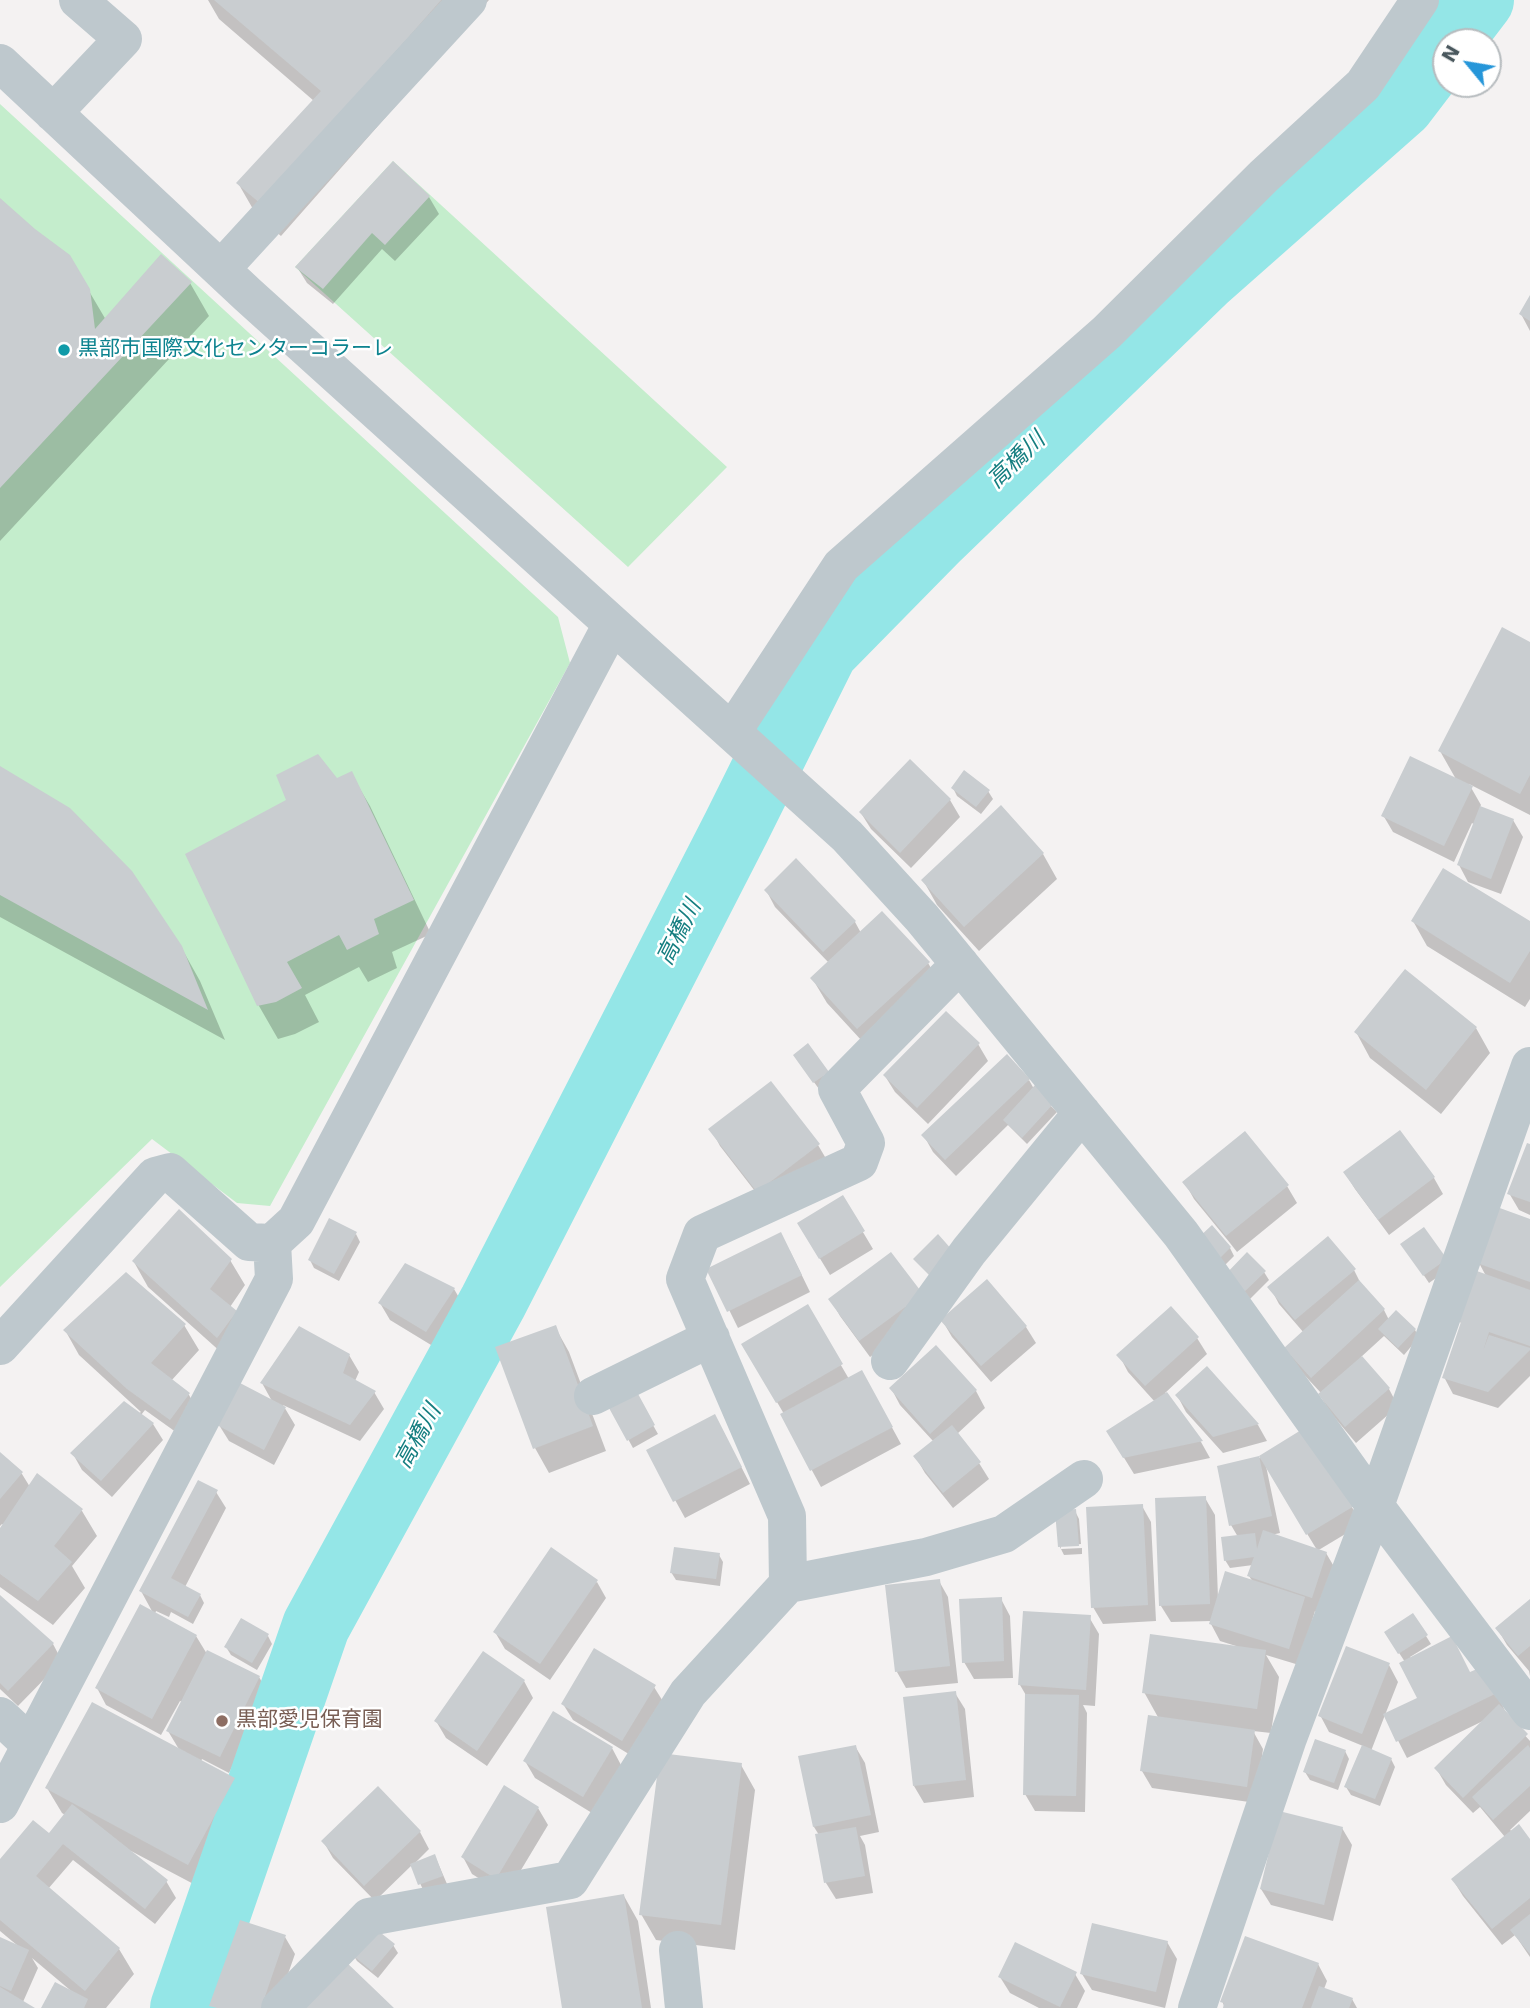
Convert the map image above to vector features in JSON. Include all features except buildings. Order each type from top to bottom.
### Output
[{"type":"street","points":[[53,113],[123,39],[78,0]]},
{"type":"street","points":[[221,269],[468,0]]},
{"type":"street","points":[[732,732],[841,566],[1107,332],[1264,176],[1363,85],[1420,0]]},
{"type":"street","points":[[0,63],[221,269],[847,836],[922,918],[1181,1234],[1375,1506],[1530,1711]]},
{"type":"street","points":[[0,1346],[155,1175],[170,1172],[249,1242],[272,1243],[296,1221],[612,624]]},
{"type":"street","points":[[788,1584],[787,1516],[685,1279],[702,1234],[859,1162],[866,1143],[837,1089],[960,964]]},
{"type":"street","points":[[1196,2008],[1288,1738],[1375,1506],[1530,1066]]},
{"type":"street","points":[[890,1361],[969,1251],[1082,1113]]},
{"type":"street","points":[[0,1804],[274,1279],[272,1243]]},
{"type":"street","points":[[593,1396],[711,1338]]},
{"type":"street","points":[[280,2008],[369,1917],[570,1880],[688,1693],[788,1584],[926,1557],[1004,1534],[1084,1479]]},
{"type":"street","points":[[0,1716],[31,1745]]},
{"type":"street","points":[[678,1950],[684,2008]]},
{"type":"green space","points":[[0,104],[558,617],[570,663],[270,1206],[237,1203],[152,1139],[0,1287]]},
{"type":"green space","points":[[393,161],[727,467],[628,567],[295,267]]},
{"type":"waterway","name":"高橋川","points":[[1459,28],[1480,0]]},
{"type":"waterway","name":"高橋川","points":[[184,2008],[316,1626],[493,1302],[824,651],[937,536],[1204,278],[1401,104],[1432,63]]},
{"type":"place","name":"黒部市国際文化センターコラーレ","points":[[64,350]]},
{"type":"place","name":"黒部愛児保育園","points":[[222,1721]]}]
